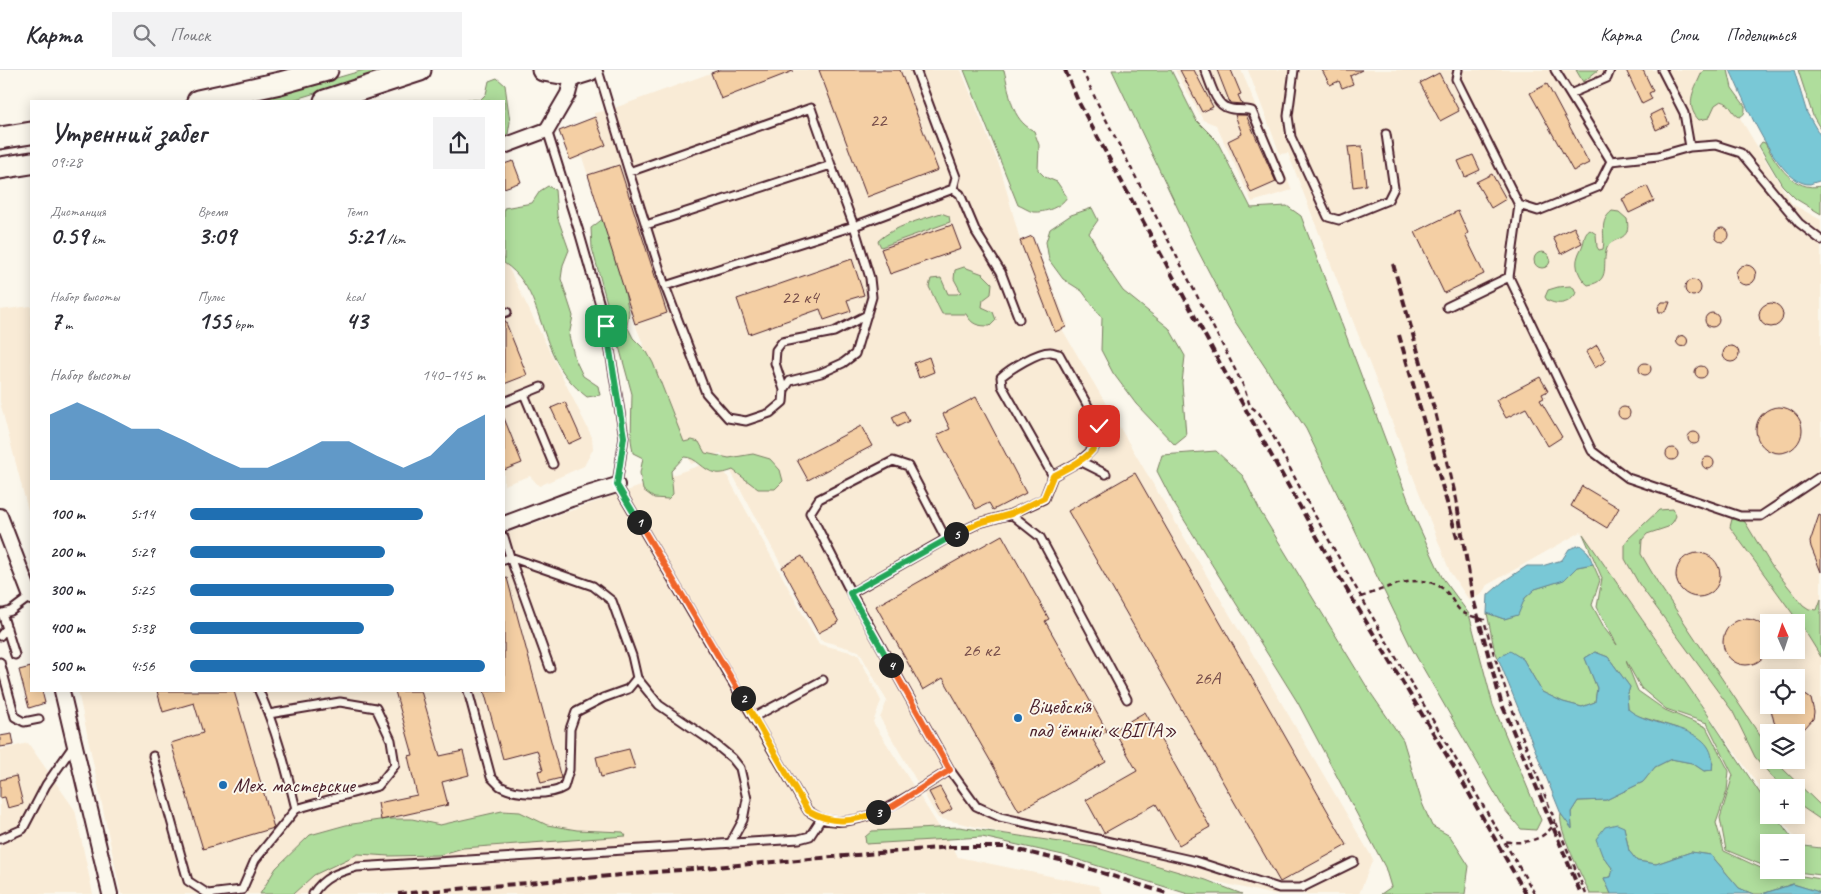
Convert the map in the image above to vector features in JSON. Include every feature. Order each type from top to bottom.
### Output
[{"type":"main road","points":[[203,100],[280,83],[327,70]]},
{"type":"main road","points":[[328,100],[420,70]]},
{"type":"main road","points":[[543,70],[581,73]]},
{"type":"main road","points":[[0,138],[30,133]]},
{"type":"main road","points":[[0,168],[30,163]]},
{"type":"street","points":[[505,146],[547,130],[581,73]]},
{"type":"street","points":[[505,524],[571,499],[617,485]]},
{"type":"street","points":[[0,516],[30,593]]},
{"type":"street","points":[[62,692],[110,894]]},
{"type":"lane","points":[[598,70],[665,286],[706,393],[728,418],[746,420],[770,413],[783,402],[784,390],[775,363],[776,350],[782,342],[834,332],[867,315]]},
{"type":"lane","points":[[916,70],[956,177],[953,189]]},
{"type":"lane","points":[[1205,70],[1219,102],[1227,108],[1244,108],[1252,111],[1281,180]]},
{"type":"lane","points":[[1294,70],[1288,116],[1291,138],[1328,217],[1339,220],[1388,200],[1394,188],[1386,134]]},
{"type":"lane","points":[[1458,70],[1456,79],[1519,205],[1509,277],[1592,451],[1628,478],[1740,516],[1761,516],[1821,476]]},
{"type":"lane","points":[[1555,70],[1611,162]]},
{"type":"lane","points":[[1570,94],[1607,78],[1610,70]]},
{"type":"lane","points":[[1662,70],[1684,113],[1690,147]]},
{"type":"lane","points":[[629,172],[812,108],[854,226],[870,278],[872,297],[855,354],[843,363],[828,370],[790,381],[784,390]]},
{"type":"lane","points":[[547,130],[580,234],[606,326],[624,437],[617,485],[808,811],[821,818],[841,821],[868,816],[893,806],[950,770]]},
{"type":"lane","points":[[1611,162],[1658,156],[1690,147],[1716,145],[1741,153],[1799,224],[1821,240]]},
{"type":"lane","points":[[1519,205],[1538,211],[1598,187],[1611,162]]},
{"type":"lane","points":[[646,224],[831,165]]},
{"type":"lane","points":[[665,286],[854,226],[953,189]]},
{"type":"lane","points":[[953,189],[960,194],[976,232],[1000,272],[1019,319]]},
{"type":"lane","points":[[1447,307],[1509,277]]},
{"type":"lane","points":[[850,593],[946,539],[979,523],[1011,514],[1044,498],[1053,476],[1080,461],[1096,447],[1100,434],[1099,426],[1059,354],[1051,352],[1042,353],[1008,371],[1001,377],[1002,386],[1053,476]]},
{"type":"lane","points":[[505,402],[541,387]]},
{"type":"lane","points":[[524,394],[553,464]]},
{"type":"lane","points":[[946,539],[908,466],[893,461],[819,498],[810,513],[850,593],[950,770],[976,806],[1000,817],[1195,861],[1279,888],[1301,888],[1354,862]]},
{"type":"lane","points":[[1080,461],[1106,474]]},
{"type":"lane","points":[[1011,514],[1040,537],[1127,699]]},
{"type":"lane","points":[[505,544],[507,558],[550,668]]},
{"type":"lane","points":[[507,558],[593,586],[612,601],[632,656],[637,678],[659,705],[710,740],[732,758],[740,768],[747,799],[742,820],[730,844]]},
{"type":"lane","points":[[15,655],[1,614],[11,611],[30,597]]},
{"type":"lane","points":[[0,636],[7,628]]},
{"type":"lane","points":[[0,662],[15,717],[24,722],[39,719]]},
{"type":"lane","points":[[468,692],[491,777],[502,787],[523,793],[556,792],[564,788],[569,770],[570,729],[576,712],[603,698],[628,689],[637,678]]},
{"type":"lane","points":[[754,717],[823,680]]},
{"type":"lane","points":[[259,692],[269,714],[286,768],[296,809]]},
{"type":"lane","points":[[153,756],[188,881],[208,894],[242,890],[254,860],[296,809],[378,786],[395,765],[392,740],[376,708],[340,702],[269,714]]},
{"type":"lane","points":[[0,839],[23,829],[46,786],[75,744]]},
{"type":"lane","points":[[314,894],[318,885],[337,873],[357,868],[799,839],[810,836],[821,818]]},
{"type":"path","points":[[1082,70],[1243,385],[1250,406],[1259,413],[1271,432],[1309,505],[1361,597],[1535,894]]},
{"type":"path","points":[[1361,597],[1407,582],[1436,584],[1444,590],[1462,612],[1484,620],[1499,674],[1522,738],[1586,894]]},
{"type":"path","points":[[1504,841],[1515,844],[1532,841],[1553,828],[1556,821]]},
{"type":"shaded area","points":[[719,70],[961,70],[1001,170],[1020,240],[1032,236],[1068,325],[1062,329],[1373,859],[1359,894],[1270,894],[938,818],[880,718],[887,701],[859,651],[820,640],[818,633],[721,453],[691,464],[635,324],[582,157],[570,161],[559,131],[595,117],[594,113],[609,110]]},
{"type":"shaded area","points":[[1175,70],[1241,70],[1292,190],[1252,202],[1216,125],[1203,120]]},
{"type":"shaded area","points":[[1248,70],[1711,70],[1792,204],[1821,220],[1821,847],[1805,845],[1805,834],[1792,834],[1785,824],[1805,824],[1805,779],[1760,779],[1760,788],[1581,532],[1487,585],[1481,595],[1469,600],[1450,572],[1288,153],[1280,154]]},
{"type":"shaded area","points":[[505,263],[592,437],[593,449],[584,466],[539,486],[530,476],[505,485]]},
{"type":"shaded area","points":[[30,306],[30,518],[0,402],[0,310]]},
{"type":"shaded area","points":[[718,459],[819,644],[858,654],[881,701],[873,722],[958,857],[1098,886],[1102,894],[121,894],[78,692],[505,692],[505,534]]},
{"type":"shaded area","points":[[28,743],[75,810],[93,894],[0,894],[0,750]]},
{"type":"green space","points":[[364,70],[391,70],[292,100],[260,100]]},
{"type":"green space","points":[[964,70],[1004,70],[1012,105],[1020,120],[1034,131],[1039,145],[1038,170],[1045,177],[1057,182],[1067,197],[1061,204],[1052,209],[1038,212],[1018,205]]},
{"type":"green space","points":[[1112,70],[1171,70],[1196,120],[1217,141],[1251,208],[1287,206],[1301,216],[1415,518],[1442,577],[1469,614],[1493,705],[1541,820],[1536,830],[1521,829],[1504,809],[1411,647],[1306,429],[1234,320],[1196,247]]},
{"type":"green space","points":[[1576,70],[1598,70],[1583,82]]},
{"type":"green space","points":[[1704,70],[1728,70],[1732,88],[1745,106],[1745,112],[1742,115],[1739,117],[1727,104],[1721,101],[1715,105],[1709,118],[1699,120],[1693,111],[1691,101]]},
{"type":"green space","points":[[1798,70],[1821,70],[1821,130],[1813,116]]},
{"type":"green space","points":[[497,78],[505,85],[510,122],[508,134],[505,135],[505,100],[480,100],[486,94],[489,81]]},
{"type":"green space","points":[[1762,142],[1765,143],[1781,168],[1795,181],[1811,187],[1821,186],[1821,214],[1796,199],[1782,185],[1759,146]]},
{"type":"green space","points":[[548,186],[555,190],[557,216],[569,250],[563,265],[561,279],[573,316],[569,336],[575,359],[583,376],[598,386],[600,395],[587,397],[564,373],[549,344],[530,293],[515,272],[505,264],[505,208],[532,203],[540,191]]},
{"type":"green space","points":[[1092,208],[1098,220],[1089,233],[1112,275],[1123,291],[1169,328],[1185,356],[1182,383],[1186,436],[1175,445],[1136,404],[1113,373],[1101,350],[1102,318],[1082,291],[1063,279],[1049,260],[1046,242],[1050,229],[1071,215]]},
{"type":"green space","points":[[1612,211],[1619,212],[1627,219],[1627,232],[1621,238],[1613,241],[1607,248],[1603,276],[1595,283],[1588,285],[1578,272],[1578,254],[1590,230],[1596,234],[1599,250],[1603,249],[1605,219]]},
{"type":"green space","points":[[941,213],[949,216],[950,222],[881,247],[878,241],[892,231]]},
{"type":"green space","points":[[604,218],[623,283],[629,313],[627,326],[633,338],[647,352],[653,363],[684,442],[692,440],[699,442],[705,453],[729,458],[753,454],[770,459],[780,470],[783,481],[775,489],[758,489],[733,470],[724,473],[711,472],[693,459],[684,457],[671,471],[673,494],[668,499],[654,498],[643,490],[640,473],[643,458],[633,453],[631,440],[632,394],[592,248],[591,228]]},
{"type":"green space","points":[[1542,252],[1550,260],[1542,268],[1534,260]]},
{"type":"green space","points":[[964,267],[983,274],[992,283],[991,294],[983,300],[982,307],[993,312],[996,320],[990,326],[976,324],[966,314],[942,314],[929,287],[931,279],[941,278],[948,294],[961,292],[954,279],[955,270]]},
{"type":"green space","points":[[1570,286],[1574,288],[1576,293],[1567,302],[1555,303],[1547,300],[1545,297],[1548,290]]},
{"type":"green space","points":[[1216,451],[1243,476],[1260,511],[1370,692],[1403,740],[1422,803],[1432,826],[1450,836],[1469,866],[1465,894],[1381,894],[1391,887],[1385,867],[1298,703],[1173,502],[1157,471],[1162,455]]},
{"type":"green space","points":[[1673,509],[1676,516],[1668,527],[1647,534],[1642,540],[1641,554],[1658,583],[1760,736],[1760,763],[1755,757],[1733,712],[1639,584],[1625,559],[1625,545],[1628,539],[1659,510]]},
{"type":"green space","points":[[1739,518],[1745,522],[1771,565],[1803,605],[1809,609],[1817,610],[1821,599],[1821,657],[1805,631],[1805,614],[1793,614],[1730,527],[1732,519]]},
{"type":"green space","points":[[1583,534],[1760,793],[1760,824],[1782,824],[1789,834],[1760,834],[1760,864],[1726,850],[1720,818],[1733,775],[1707,723],[1666,709],[1641,688],[1626,661],[1638,691],[1665,710],[1706,727],[1729,771],[1727,791],[1716,823],[1724,851],[1760,868],[1760,879],[1805,879],[1805,876],[1821,879],[1821,893],[1793,884],[1762,894],[1753,894],[1739,888],[1711,855],[1691,852],[1656,864],[1637,861],[1629,851],[1624,827],[1602,855],[1613,869],[1611,877],[1604,878],[1611,894],[1590,894],[1571,854],[1563,831],[1561,814],[1572,828],[1571,812],[1578,801],[1606,800],[1643,782],[1655,767],[1671,759],[1692,763],[1704,771],[1712,770],[1713,761],[1707,746],[1677,728],[1635,715],[1628,709],[1627,696],[1630,687],[1608,657],[1595,652],[1585,658],[1597,688],[1595,702],[1582,707],[1563,702],[1542,692],[1523,659],[1510,652],[1498,658],[1494,648],[1487,613],[1504,619],[1517,615],[1525,598],[1535,589],[1563,580],[1577,567],[1593,564],[1600,580],[1592,605],[1605,629],[1617,645],[1597,607],[1602,578]]},
{"type":"green space","points":[[1765,769],[1783,769],[1793,779],[1774,779]]},
{"type":"green space","points":[[1805,790],[1821,806],[1821,820],[1805,809]]},
{"type":"green space","points":[[502,811],[520,812],[547,825],[577,830],[623,832],[626,836],[463,848],[439,855],[389,856],[358,854],[314,875],[293,894],[260,894],[276,868],[310,835],[346,825],[386,819],[412,819],[440,825]]},
{"type":"green space","points":[[959,827],[1094,847],[1206,880],[1242,894],[1188,894],[1063,855],[982,837],[866,844],[865,837],[872,831]]},
{"type":"green space","points":[[1805,846],[1821,848],[1821,875],[1805,873]]},
{"type":"water","points":[[1730,70],[1794,70],[1807,113],[1821,137],[1821,181],[1810,184],[1798,180],[1785,170],[1762,137]]},
{"type":"water","points":[[1580,545],[1588,552],[1593,564],[1577,567],[1564,580],[1535,589],[1525,598],[1518,615],[1504,619],[1487,613],[1488,595],[1504,581],[1527,566],[1542,566],[1562,560],[1569,549]]},
{"type":"water","points":[[1510,651],[1523,659],[1542,692],[1563,702],[1582,707],[1595,702],[1597,688],[1585,658],[1595,652],[1608,657],[1630,687],[1627,696],[1628,709],[1639,716],[1695,735],[1705,743],[1711,754],[1712,770],[1704,771],[1692,763],[1671,759],[1655,767],[1643,782],[1606,800],[1578,801],[1571,812],[1572,829],[1561,814],[1498,658]]},
{"type":"water","points":[[1617,824],[1624,827],[1629,851],[1637,861],[1656,864],[1691,852],[1711,855],[1739,888],[1753,894],[1611,894],[1604,878],[1611,877],[1613,869],[1602,855],[1596,839],[1605,827]]},
{"type":"water","points":[[1793,884],[1821,894],[1762,894]]},
{"type":"building","points":[[719,70],[793,71],[721,99],[711,73]]},
{"type":"building","points":[[819,70],[900,70],[938,170],[867,197]]},
{"type":"building","points":[[1180,70],[1194,70],[1213,107],[1202,112]]},
{"type":"building","points":[[1217,70],[1231,70],[1241,94],[1238,95],[1242,104],[1230,103]]},
{"type":"building","points":[[1322,70],[1362,70],[1350,76],[1353,84],[1342,88],[1339,81],[1330,85]]},
{"type":"building","points":[[1626,70],[1643,70],[1653,91],[1649,93],[1652,99],[1642,104]]},
{"type":"building","points":[[1439,73],[1459,111],[1440,121],[1420,83]]},
{"type":"building","points":[[1547,84],[1589,163],[1573,171],[1530,93]]},
{"type":"building","points":[[1662,109],[1669,124],[1656,130],[1650,115]]},
{"type":"building","points":[[1235,115],[1246,115],[1276,182],[1251,193],[1228,141],[1242,134]]},
{"type":"building","points":[[595,117],[606,145],[570,160],[559,131]]},
{"type":"building","points":[[1362,146],[1366,185],[1353,187],[1348,147]]},
{"type":"building","points":[[1473,155],[1480,170],[1465,177],[1458,161]]},
{"type":"building","points":[[513,161],[521,182],[505,188],[505,164]]},
{"type":"building","points":[[619,165],[667,313],[635,324],[588,175]]},
{"type":"building","points":[[1492,174],[1506,199],[1491,208],[1476,182]]},
{"type":"building","points":[[1647,186],[1654,201],[1629,213],[1622,199]]},
{"type":"building","points":[[1458,211],[1468,233],[1465,235],[1484,274],[1444,293],[1415,232]]},
{"type":"building","points":[[952,225],[961,249],[890,274],[881,249]]},
{"type":"building","points":[[1574,227],[1582,243],[1561,254],[1553,237]]},
{"type":"building","points":[[1719,228],[1725,228],[1729,235],[1725,242],[1719,242],[1715,238],[1715,232]]},
{"type":"building","points":[[1032,236],[1066,327],[1055,332],[1020,241]]},
{"type":"building","points":[[852,259],[864,295],[847,300],[851,311],[824,320],[820,309],[749,334],[737,299]]},
{"type":"building","points":[[1746,265],[1753,268],[1756,275],[1753,282],[1746,285],[1739,282],[1736,275],[1739,268]]},
{"type":"building","points":[[1693,280],[1701,288],[1693,296],[1685,288]]},
{"type":"building","points":[[1662,302],[1670,302],[1667,310],[1659,312],[1658,307]]},
{"type":"building","points":[[1766,303],[1776,303],[1783,310],[1783,320],[1776,327],[1766,327],[1759,320],[1759,310]]},
{"type":"building","points":[[1709,313],[1715,313],[1719,320],[1715,327],[1709,327],[1705,323],[1705,317]]},
{"type":"building","points":[[505,320],[527,375],[505,384]]},
{"type":"building","points":[[1682,335],[1688,341],[1682,347],[1676,341]]},
{"type":"building","points":[[1597,345],[1606,361],[1595,368],[1586,352]]},
{"type":"building","points":[[1731,346],[1739,354],[1731,362],[1723,354]]},
{"type":"building","points":[[929,357],[934,372],[919,378],[914,363]]},
{"type":"building","points":[[1645,363],[1651,369],[1645,375],[1639,369]]},
{"type":"building","points":[[1701,366],[1707,372],[1701,378],[1695,372]]},
{"type":"building","points":[[1540,377],[1548,391],[1542,394],[1544,398],[1540,400],[1562,437],[1548,446],[1526,408],[1506,418],[1496,400]]},
{"type":"building","points":[[976,397],[1026,493],[993,510],[989,503],[976,509],[937,435],[950,429],[943,414]]},
{"type":"building","points":[[565,402],[581,438],[568,444],[551,408]]},
{"type":"building","points":[[1624,407],[1630,413],[1624,419],[1618,413]]},
{"type":"building","points":[[1775,407],[1783,407],[1792,411],[1798,417],[1802,430],[1798,443],[1792,449],[1783,453],[1775,453],[1766,449],[1760,443],[1756,434],[1756,426],[1760,417],[1766,411]]},
{"type":"building","points":[[904,411],[909,421],[897,427],[892,417]]},
{"type":"building","points":[[505,420],[522,463],[505,470]]},
{"type":"building","points":[[861,426],[872,446],[808,480],[797,460]]},
{"type":"building","points":[[1692,432],[1696,432],[1700,438],[1696,444],[1692,444],[1688,440],[1688,436]]},
{"type":"building","points":[[1670,448],[1674,448],[1678,454],[1674,460],[1670,460],[1666,456],[1666,452]]},
{"type":"building","points":[[1706,457],[1710,457],[1714,463],[1710,469],[1706,469],[1702,465],[1702,461]]},
{"type":"building","points":[[1135,473],[1347,845],[1280,882],[1068,511]]},
{"type":"building","points":[[1582,486],[1619,508],[1607,528],[1571,506]]},
{"type":"building","points":[[1819,515],[1821,516],[1821,572],[1810,542]]},
{"type":"building","points":[[1002,535],[1049,619],[1045,621],[1107,731],[1093,740],[1106,762],[1019,811],[943,678],[923,690],[876,606]]},
{"type":"building","points":[[1702,553],[1714,559],[1719,566],[1719,584],[1714,591],[1707,596],[1694,597],[1686,594],[1679,587],[1676,571],[1679,563],[1686,556]]},
{"type":"building","points":[[802,556],[839,622],[818,633],[782,567]]},
{"type":"building","points":[[507,578],[561,778],[541,783],[538,771],[543,770],[537,750],[503,759],[484,692],[505,692],[505,579]]},
{"type":"building","points":[[1746,619],[1759,623],[1761,659],[1746,665],[1733,661],[1727,655],[1723,642],[1727,629],[1733,623]]},
{"type":"building","points":[[30,667],[30,692],[42,692],[45,703],[29,708],[19,670]]},
{"type":"building","name":"Мех. мастерские","points":[[157,692],[234,692],[274,828],[203,849],[171,743],[203,733],[194,703],[163,712]]},
{"type":"building","points":[[395,692],[421,692],[440,756],[463,751],[469,775],[442,782],[448,805],[381,820],[378,803],[417,795],[408,756],[413,755]]},
{"type":"building","points":[[1805,695],[1811,699],[1814,712],[1813,719],[1805,728],[1805,724],[1775,724],[1772,714],[1805,714]]},
{"type":"building","points":[[1145,712],[1210,827],[1179,845],[1156,804],[1104,833],[1086,800],[1137,771],[1114,730]]},
{"type":"building","points":[[12,734],[14,745],[0,747],[0,736]]},
{"type":"building","points":[[629,749],[635,768],[601,777],[596,757]]},
{"type":"building","points":[[16,776],[23,804],[8,808],[5,797],[0,798],[0,780]]},
{"type":"building","points":[[940,787],[952,809],[941,815],[929,792]]},
{"type":"railway","points":[[1065,70],[1078,101],[1222,367],[1341,580],[1458,774],[1526,894]]},
{"type":"railway","points":[[1393,264],[1435,412],[1456,499],[1473,598],[1501,702],[1581,894]]},
{"type":"railway","points":[[1399,335],[1458,541]]},
{"type":"railway","points":[[398,894],[950,847],[1006,847],[1068,862],[1169,894]]},
{"type":"place","name":"Віцебскія падʼёмнікі «ВІПА»","points":[[1018,718]]},
{"type":"place","name":"Мех. мастерские","points":[[223,785]]},
{"type":"route","points":[[606,326],[624,437],[617,485],[808,811],[821,818],[841,821],[868,816],[893,806],[950,770],[850,593],[946,539],[979,523],[1011,514],[1044,498],[1053,476],[1080,461],[1096,447],[1100,434],[1099,426]]}]
